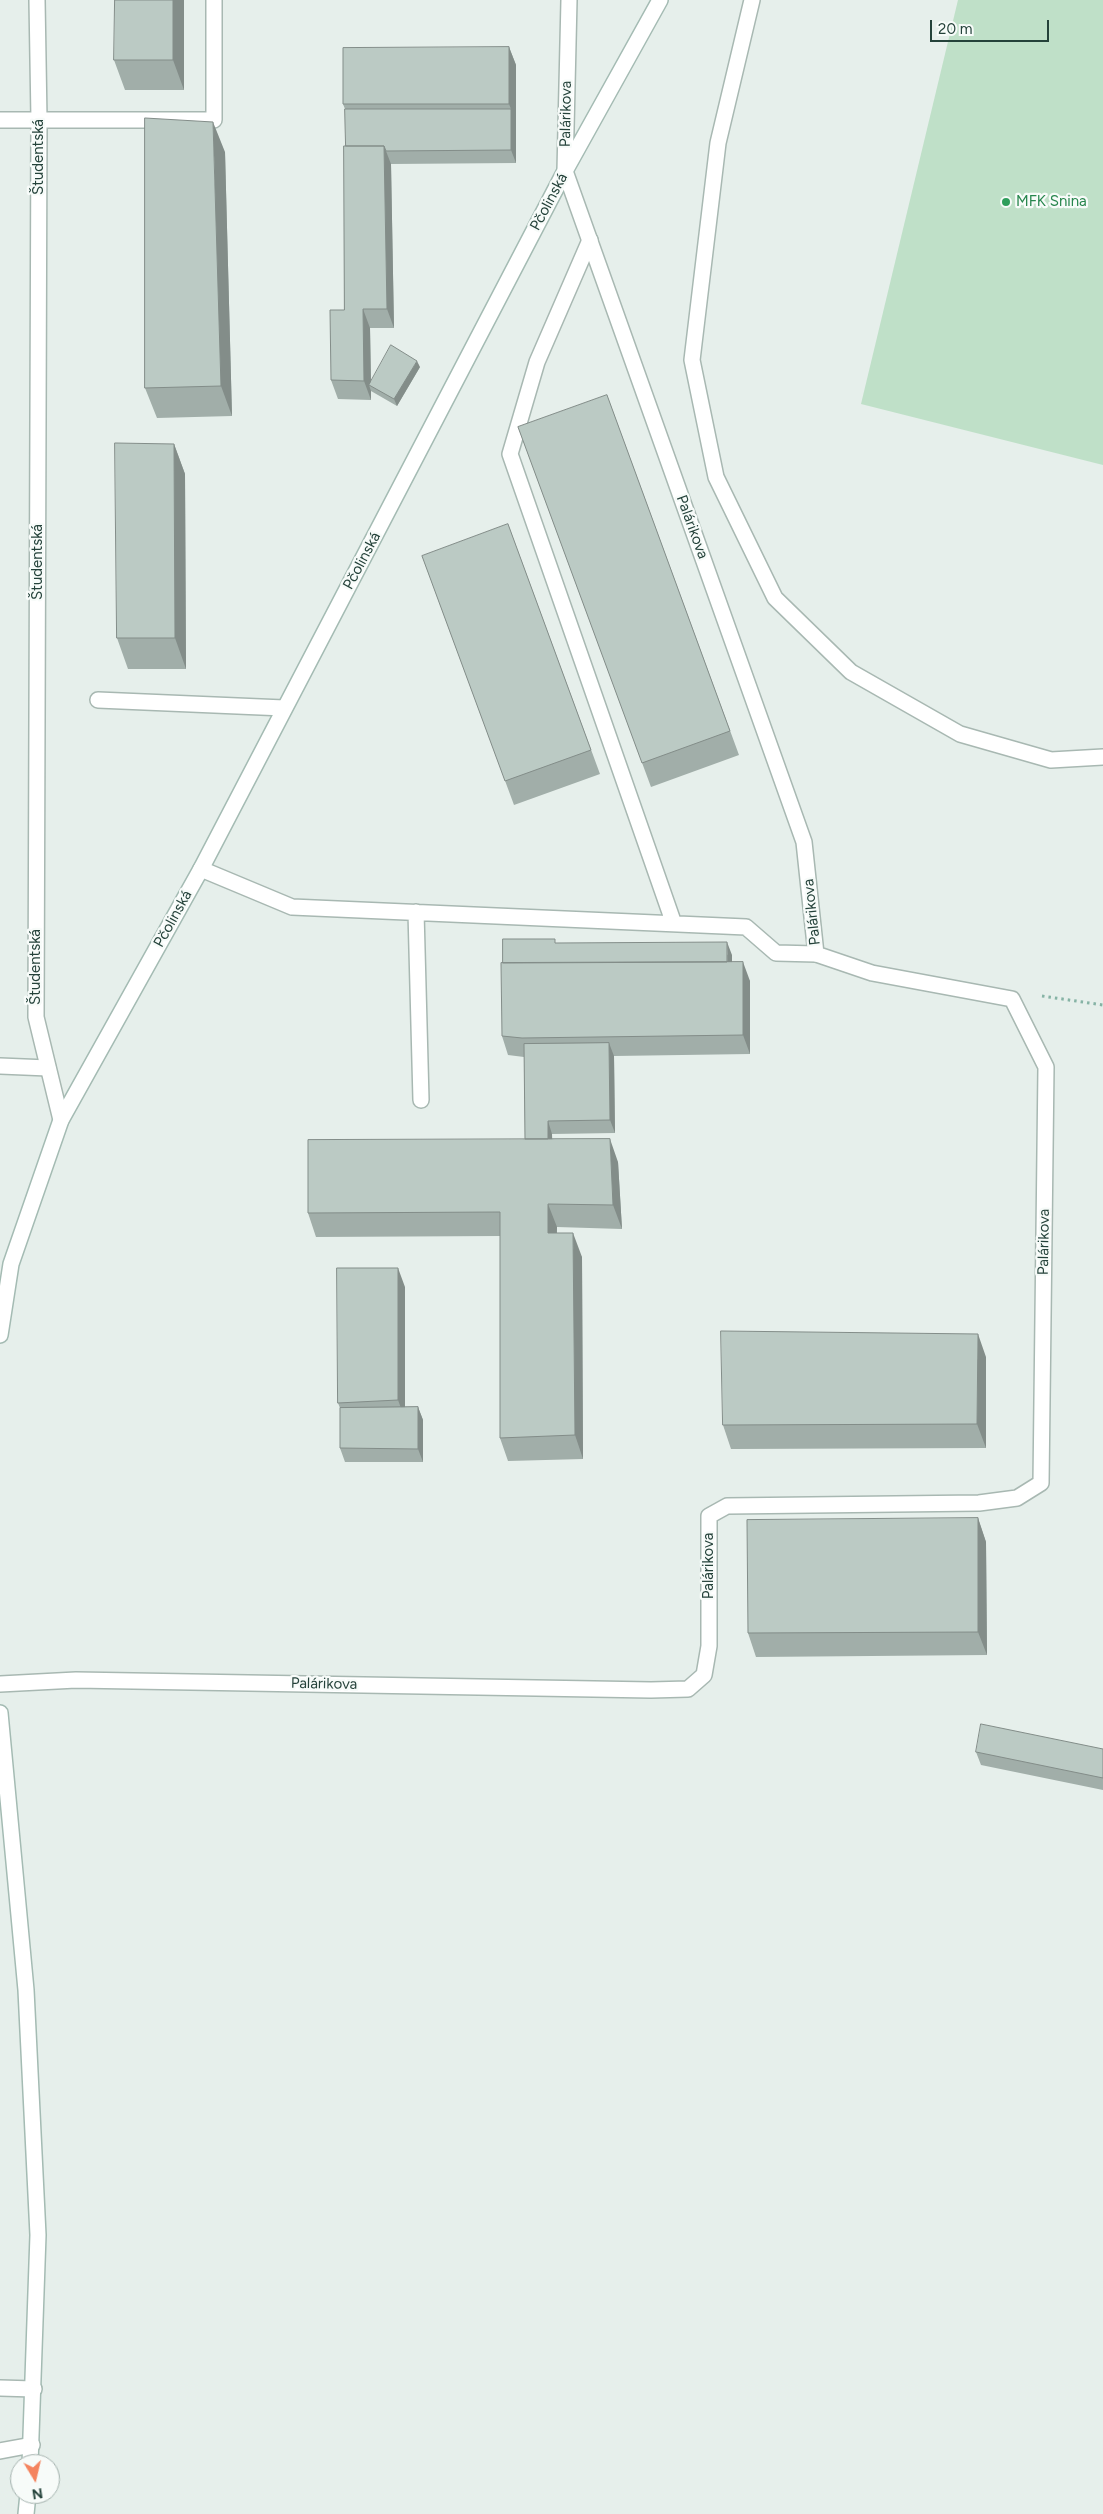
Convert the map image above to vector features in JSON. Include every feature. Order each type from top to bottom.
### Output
[{"type":"street","name":"Študentská","points":[[37,0],[39,120],[36,1017],[61,1120]]},
{"type":"street","points":[[0,120],[214,120],[214,0]]},
{"type":"street","name":"Palárikova","points":[[0,1684],[76,1680],[641,1690],[688,1689],[704,1675],[709,1646],[709,1516],[726,1506],[979,1503],[1017,1498],[1041,1483],[1046,1067],[1012,999],[872,973],[816,954],[804,842],[565,171],[569,0]]},
{"type":"street","name":"Pčolinská","points":[[0,1335],[11,1264],[61,1120],[201,869],[565,171],[660,0]]},
{"type":"street","points":[[752,0],[718,143],[692,360],[716,477],[775,598],[851,672],[960,734],[1051,760],[1103,757]]},
{"type":"street","points":[[590,240],[537,362],[510,454],[674,924]]},
{"type":"street","points":[[98,700],[284,708]]},
{"type":"street","points":[[201,869],[292,907],[746,927],[776,953],[816,954]]},
{"type":"street","points":[[416,912],[421,1100]]},
{"type":"street","points":[[0,1066],[48,1068]]},
{"type":"street","points":[[0,1713],[26,1990],[38,2235],[31,2454]]},
{"type":"street","points":[[0,2388],[34,2389]]},
{"type":"street","points":[[0,2451],[32,2445]]},
{"type":"path","points":[[1012,999],[1035,995],[1103,1005]]},
{"type":"green space","name":"MFK Snina","points":[[958,0],[1103,0],[1103,465],[861,404]]},
{"type":"building","points":[[115,0],[173,0],[173,60],[114,60]]},
{"type":"building","points":[[509,47],[509,104],[343,104],[343,48]]},
{"type":"building","points":[[345,109],[511,109],[511,150],[386,151],[384,146],[346,146]]},
{"type":"building","points":[[145,118],[213,122],[221,386],[145,388]]},
{"type":"building","points":[[344,146],[384,146],[387,309],[363,309],[364,381],[331,380],[330,310],[344,310]]},
{"type":"building","points":[[391,345],[417,361],[394,399],[369,385]]},
{"type":"building","points":[[607,395],[730,731],[642,763],[518,427]]},
{"type":"building","points":[[115,443],[174,444],[175,638],[117,638]]},
{"type":"building","points":[[508,524],[591,750],[505,781],[422,556]]},
{"type":"building","points":[[503,939],[555,939],[555,943],[727,942],[727,962],[503,963]]},
{"type":"building","points":[[743,962],[743,1035],[522,1038],[502,1036],[501,963]]},
{"type":"building","points":[[609,1043],[610,1120],[548,1121],[548,1139],[525,1139],[524,1044]]},
{"type":"building","points":[[610,1139],[613,1205],[548,1204],[548,1233],[573,1233],[575,1435],[500,1438],[500,1212],[308,1213],[308,1140]]},
{"type":"building","points":[[337,1268],[398,1268],[398,1400],[338,1403]]},
{"type":"building","points":[[721,1331],[978,1334],[977,1424],[723,1425]]},
{"type":"building","points":[[418,1407],[418,1449],[340,1448],[340,1408]]},
{"type":"building","points":[[978,1518],[978,1632],[748,1633],[747,1520]]},
{"type":"building","points":[[981,1724],[1103,1749],[1103,1778],[976,1752]]},
{"type":"place","name":"MFK Snina","points":[[1006,202]]}]
